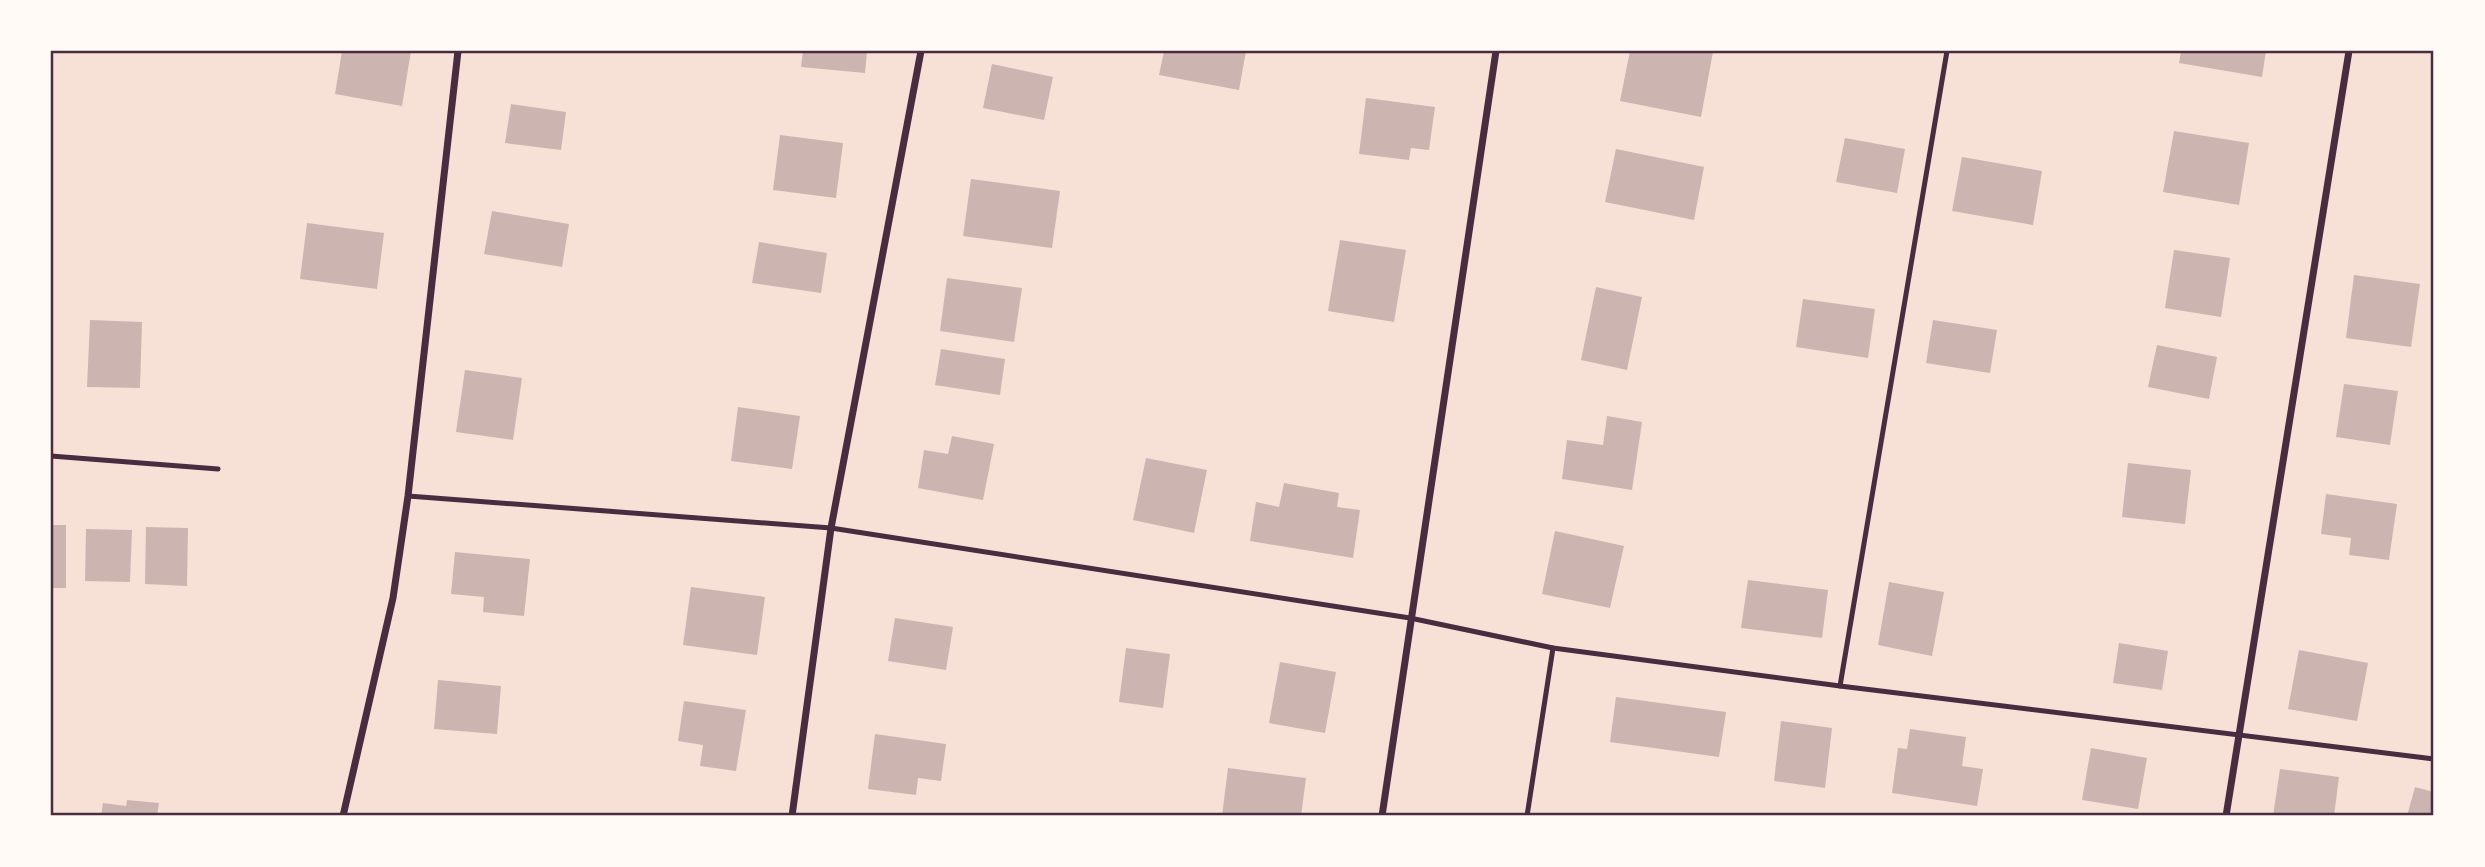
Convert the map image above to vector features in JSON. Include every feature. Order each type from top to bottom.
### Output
[{"type":"street","points":[[343,816],[393,598],[408,496],[458,51]]},
{"type":"street","points":[[792,816],[831,528],[921,51]]},
{"type":"street","points":[[1381,816],[1496,51]]},
{"type":"street","points":[[2226,816],[2349,51]]},
{"type":"lane","points":[[1840,686],[1947,51]]},
{"type":"lane","points":[[51,456],[218,469]]},
{"type":"lane","points":[[408,496],[831,528],[1410,618],[1553,648],[2434,759]]},
{"type":"lane","points":[[1527,816],[1553,648]]},
{"type":"building","points":[[342,51],[411,51],[402,106],[335,94]]},
{"type":"building","points":[[803,51],[867,51],[865,73],[801,67]]},
{"type":"building","points":[[1164,51],[1246,51],[1239,90],[1159,75]]},
{"type":"building","points":[[1630,51],[1713,52],[1701,117],[1620,101]]},
{"type":"building","points":[[2181,51],[2266,51],[2262,77],[2179,63]]},
{"type":"building","points":[[992,64],[1053,77],[1044,120],[983,108]]},
{"type":"building","points":[[1366,98],[1435,107],[1429,150],[1411,148],[1409,160],[1359,154]]},
{"type":"building","points":[[511,104],[566,112],[561,150],[505,143]]},
{"type":"building","points":[[2174,131],[2249,143],[2239,205],[2163,192]]},
{"type":"building","points":[[780,135],[843,143],[836,198],[773,190]]},
{"type":"building","points":[[1845,138],[1905,149],[1897,193],[1836,182]]},
{"type":"building","points":[[1616,149],[1704,167],[1694,220],[1605,202]]},
{"type":"building","points":[[1962,157],[2042,171],[2033,225],[1952,211]]},
{"type":"building","points":[[971,179],[1060,191],[1052,248],[963,236]]},
{"type":"building","points":[[492,211],[569,224],[562,267],[484,254]]},
{"type":"building","points":[[307,223],[384,233],[377,289],[300,279]]},
{"type":"building","points":[[1340,240],[1406,250],[1394,322],[1328,311]]},
{"type":"building","points":[[759,242],[827,253],[821,293],[752,283]]},
{"type":"building","points":[[2174,250],[2230,258],[2221,317],[2165,308]]},
{"type":"building","points":[[2354,275],[2420,284],[2411,347],[2346,338]]},
{"type":"building","points":[[947,278],[1022,288],[1014,342],[940,331]]},
{"type":"building","points":[[1596,287],[1642,297],[1627,370],[1581,360]]},
{"type":"building","points":[[1803,299],[1875,309],[1868,358],[1796,347]]},
{"type":"building","points":[[90,320],[142,322],[140,388],[87,387]]},
{"type":"building","points":[[1933,320],[1997,330],[1990,373],[1926,363]]},
{"type":"building","points":[[2157,345],[2217,357],[2209,399],[2148,387]]},
{"type":"building","points":[[941,349],[1005,359],[1000,395],[935,385]]},
{"type":"building","points":[[465,370],[522,378],[513,440],[456,432]]},
{"type":"building","points":[[2344,384],[2398,391],[2390,445],[2336,437]]},
{"type":"building","points":[[738,407],[800,416],[792,469],[731,461]]},
{"type":"building","points":[[1607,416],[1642,422],[1632,490],[1562,479],[1567,440],[1603,445]]},
{"type":"building","points":[[952,436],[994,444],[983,500],[918,488],[924,450],[948,454]]},
{"type":"building","points":[[1146,458],[1207,470],[1194,533],[1133,520]]},
{"type":"building","points":[[2128,463],[2191,470],[2185,524],[2122,517]]},
{"type":"building","points":[[1284,483],[1339,493],[1337,507],[1360,510],[1353,558],[1250,541],[1256,502],[1279,507]]},
{"type":"building","points":[[2326,494],[2397,504],[2389,560],[2349,555],[2351,538],[2321,534]]},
{"type":"building","points":[[51,525],[66,525],[66,588],[51,588]]},
{"type":"building","points":[[146,527],[188,528],[187,586],[145,584]]},
{"type":"building","points":[[86,529],[132,530],[130,582],[85,581]]},
{"type":"building","points":[[1555,531],[1624,546],[1610,608],[1542,594]]},
{"type":"building","points":[[455,552],[530,559],[524,616],[483,612],[484,597],[451,594]]},
{"type":"building","points":[[1748,580],[1828,590],[1822,638],[1741,628]]},
{"type":"building","points":[[1889,582],[1944,592],[1932,656],[1878,645]]},
{"type":"building","points":[[691,587],[765,597],[757,655],[683,645]]},
{"type":"building","points":[[895,618],[953,627],[946,670],[888,661]]},
{"type":"building","points":[[2119,643],[2168,651],[2162,690],[2113,683]]},
{"type":"building","points":[[1126,648],[1170,654],[1163,708],[1119,702]]},
{"type":"building","points":[[2299,650],[2368,663],[2357,721],[2288,709]]},
{"type":"building","points":[[1280,662],[1336,672],[1325,733],[1269,723]]},
{"type":"building","points":[[438,680],[501,686],[497,734],[434,729]]},
{"type":"building","points":[[1616,697],[1726,712],[1719,757],[1610,742]]},
{"type":"building","points":[[684,701],[746,710],[736,771],[700,766],[703,745],[678,741]]},
{"type":"building","points":[[1781,721],[1832,728],[1825,788],[1774,781]]},
{"type":"building","points":[[1910,729],[1966,737],[1962,766],[1983,769],[1977,806],[1892,793],[1898,748],[1907,749]]},
{"type":"building","points":[[875,734],[946,744],[941,781],[918,778],[916,795],[868,789]]},
{"type":"building","points":[[2091,748],[2147,758],[2138,809],[2082,800]]},
{"type":"building","points":[[1228,768],[1306,778],[1301,816],[1222,816]]},
{"type":"building","points":[[2280,769],[2339,777],[2334,816],[2273,816]]},
{"type":"building","points":[[2415,787],[2434,792],[2434,816],[2407,816]]},
{"type":"building","points":[[127,800],[159,803],[157,816],[101,816],[103,803],[126,806]]}]
